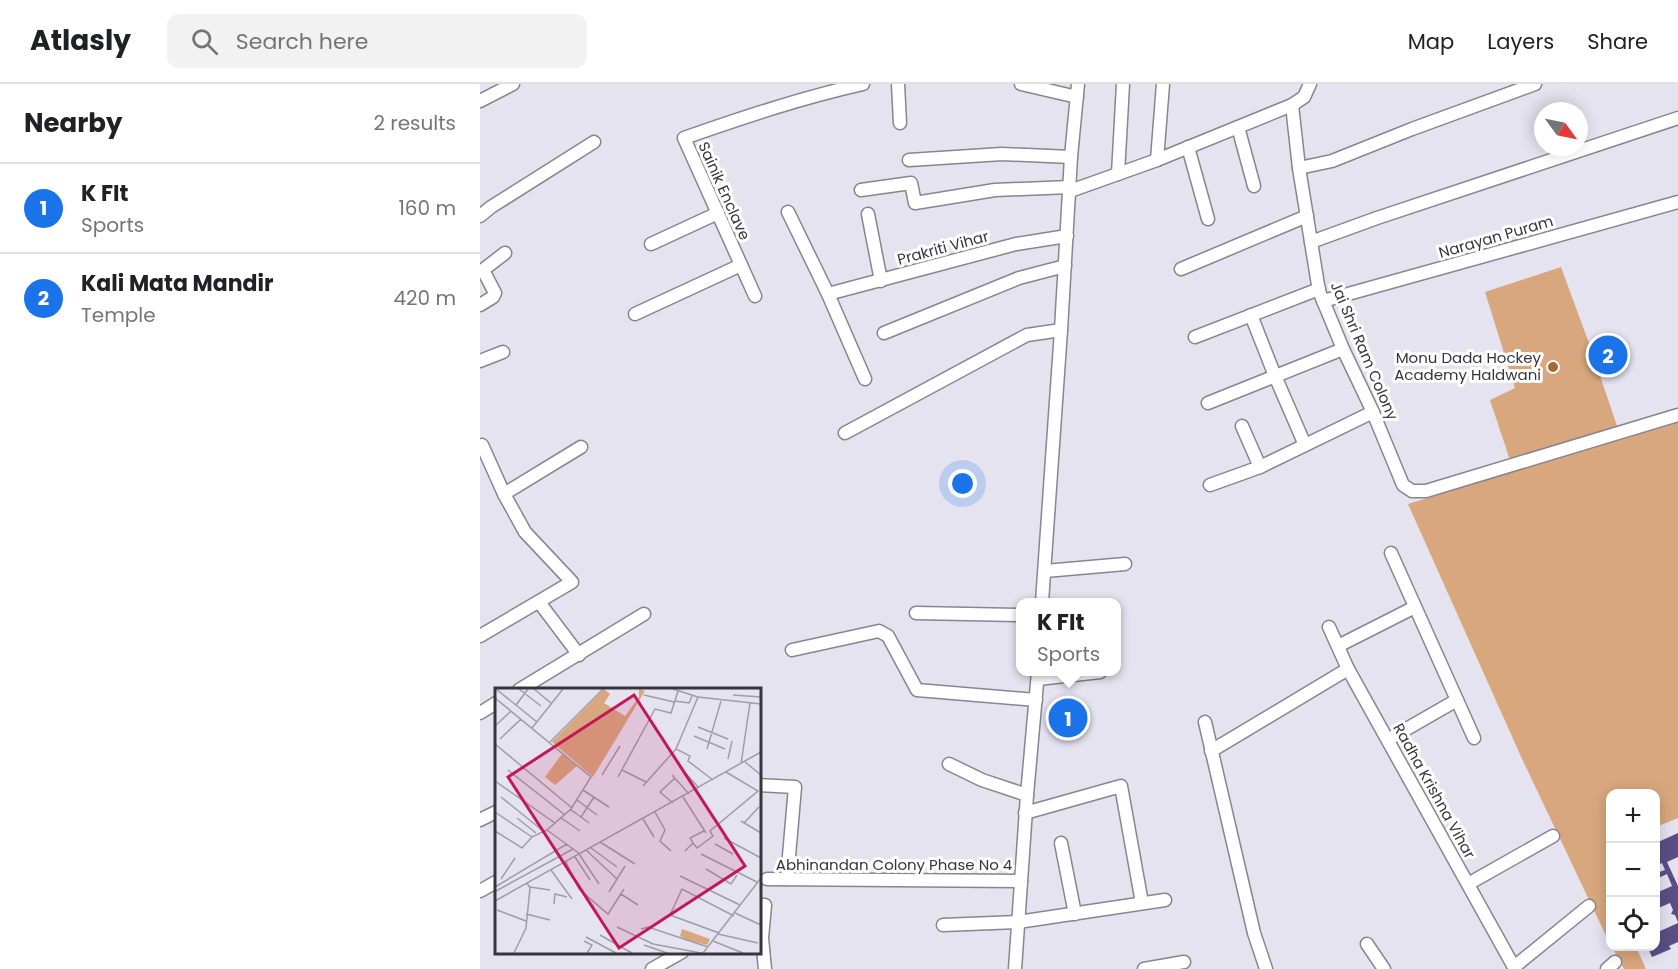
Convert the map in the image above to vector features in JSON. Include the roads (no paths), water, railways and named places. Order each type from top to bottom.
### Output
[{"type":"street","points":[[480,101],[513,84]]},
{"type":"street","name":"Sainik Enclave","points":[[755,296],[684,138],[816,94],[863,84]]},
{"type":"street","points":[[898,84],[900,123]]},
{"type":"street","points":[[1021,84],[1077,97]]},
{"type":"street","points":[[1042,598],[1071,157],[1078,84]]},
{"type":"street","points":[[1118,174],[1123,84]]},
{"type":"street","points":[[1157,160],[1163,84]]},
{"type":"street","points":[[861,190],[911,183],[915,203],[995,190],[1070,189],[1157,160],[1292,105],[1304,97],[1310,84]]},
{"type":"street","points":[[1299,168],[1332,161],[1535,84]]},
{"type":"street","name":"Jai Shri Ram Colony","points":[[1292,105],[1299,168],[1321,295],[1403,484],[1412,491],[1426,491],[1678,414]]},
{"type":"street","points":[[1311,242],[1678,118]]},
{"type":"street","points":[[1238,127],[1254,186]]},
{"type":"street","points":[[480,216],[594,142]]},
{"type":"street","points":[[1188,147],[1208,219]]},
{"type":"street","points":[[909,160],[1002,154],[1071,157]]},
{"type":"street","name":"Narayan Puram","points":[[1195,337],[1251,315],[1321,295],[1678,202]]},
{"type":"street","points":[[788,212],[828,294],[865,379]]},
{"type":"street","points":[[651,244],[718,213]]},
{"type":"street","points":[[868,214],[881,281]]},
{"type":"street","points":[[1181,268],[1307,216]]},
{"type":"street","name":"Prakriti Vihar","points":[[828,294],[1017,244],[1067,236]]},
{"type":"street","points":[[480,305],[493,297],[495,293],[483,270],[505,253]]},
{"type":"street","points":[[635,314],[741,264]]},
{"type":"street","points":[[884,333],[1019,278],[1065,266]]},
{"type":"street","points":[[1251,315],[1305,445]]},
{"type":"street","points":[[845,433],[1027,335],[1061,330]]},
{"type":"street","points":[[1208,403],[1343,349]]},
{"type":"street","points":[[480,361],[503,352]]},
{"type":"street","points":[[1210,485],[1260,467],[1373,412]]},
{"type":"street","points":[[1242,426],[1260,467]]},
{"type":"street","points":[[480,446],[482,445],[504,494],[525,532],[572,582],[480,636]]},
{"type":"street","points":[[504,494],[581,447]]},
{"type":"street","points":[[1391,553],[1474,738]]},
{"type":"street","points":[[1045,571],[1125,564]]},
{"type":"street","points":[[539,602],[579,655]]},
{"type":"street","points":[[1338,646],[1415,607]]},
{"type":"street","points":[[916,613],[1016,615]]},
{"type":"street","points":[[522,688],[644,614]]},
{"type":"street","name":"Radha Krishna Vihar","points":[[1329,627],[1348,669],[1515,968]]},
{"type":"street","points":[[792,650],[879,631],[888,636],[917,690],[1036,700]]},
{"type":"street","points":[[1211,751],[1348,669]]},
{"type":"street","points":[[1015,969],[1025,813],[1038,676]]},
{"type":"street","points":[[1389,739],[1457,700]]},
{"type":"street","points":[[480,713],[495,704]]},
{"type":"street","points":[[1205,722],[1254,933],[1266,969]]},
{"type":"street","points":[[949,764],[982,780],[1027,795]]},
{"type":"street","points":[[760,785],[795,787],[787,879]]},
{"type":"street","points":[[1025,813],[1121,786],[1142,903]]},
{"type":"street","points":[[480,820],[495,812]]},
{"type":"street","points":[[1468,884],[1553,836]]},
{"type":"street","points":[[1060,843],[1075,914]]},
{"type":"street","name":"Abhinandan Colony Phase No 4","points":[[767,879],[1021,881]]},
{"type":"street","points":[[480,891],[495,883]]},
{"type":"street","points":[[943,925],[1018,922],[1165,900]]},
{"type":"street","points":[[760,905],[765,905],[762,938],[765,969]]},
{"type":"street","points":[[1515,968],[1589,906]]},
{"type":"street","points":[[1367,944],[1384,969]]},
{"type":"street","points":[[658,961],[677,954]]},
{"type":"street","points":[[1144,969],[1184,963]]},
{"type":"place","name":"Kali Mata Mandir","points":[[1608,355]]},
{"type":"place","name":"Monu Dada Hockey Academy Haldwani","points":[[1553,367]]},
{"type":"place","name":"K FIt","points":[[1068,718]]}]
